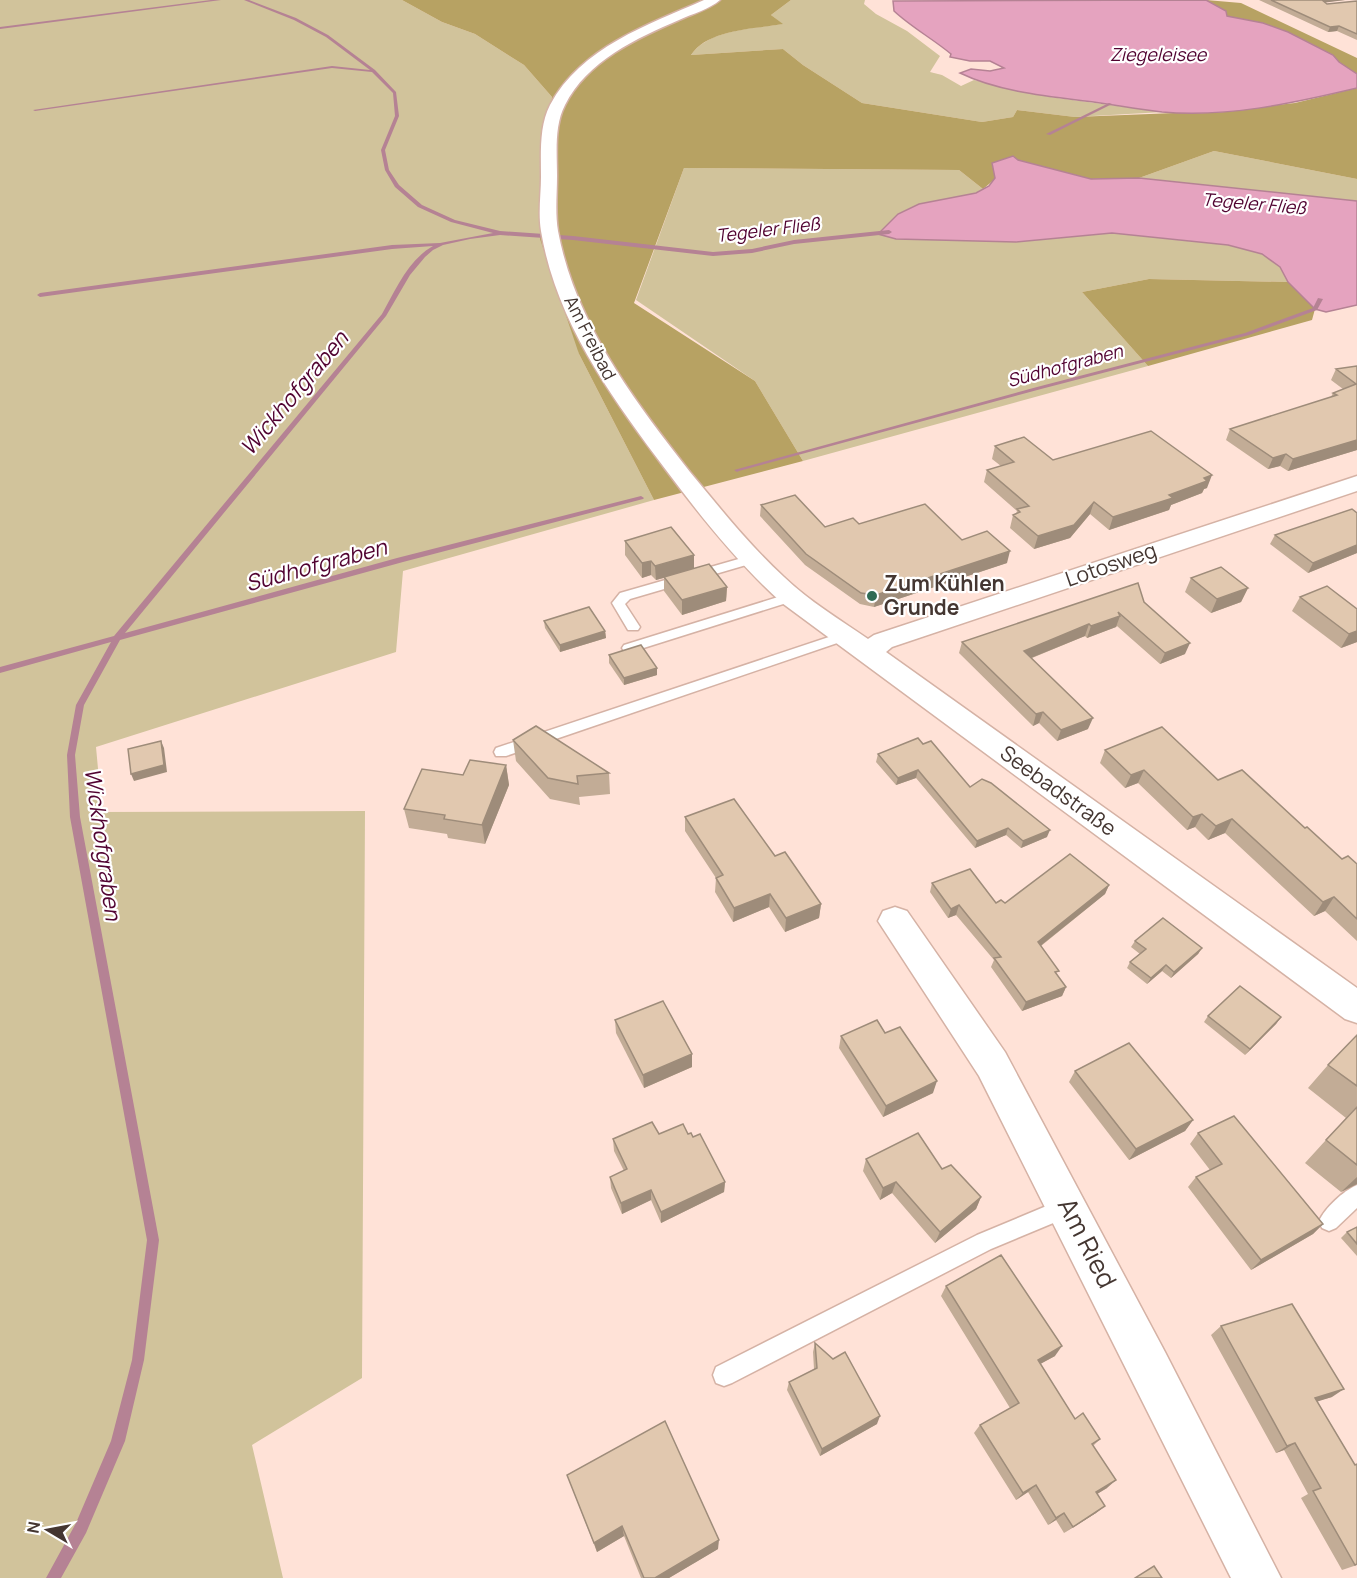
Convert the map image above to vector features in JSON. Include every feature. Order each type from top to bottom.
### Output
[{"type":"street","name":"Am Freibad","points":[[714,0],[602,56],[568,88],[557,106],[549,148],[551,234],[574,313],[621,396],[754,566]]},
{"type":"street","name":"Lotosweg","points":[[856,644],[883,641],[1357,483]]},
{"type":"street","name":"Seebadstraße","points":[[754,566],[790,597],[1357,1008]]},
{"type":"street","name":"Am Ried","points":[[895,921],[992,1065],[1068,1207],[1257,1578]]},
{"type":"lane","points":[[633,627],[618,603],[625,596],[754,566]]},
{"type":"lane","points":[[629,648],[790,597]]},
{"type":"lane","points":[[501,752],[856,644]]},
{"type":"lane","points":[[1329,1221],[1357,1195]]},
{"type":"lane","points":[[724,1375],[984,1242],[1068,1207]]},
{"type":"shaded area","points":[[0,0],[402,0],[442,22],[475,34],[524,65],[552,97],[546,140],[579,354],[654,500],[403,571],[396,652],[96,747],[102,812],[365,811],[362,1378],[252,1445],[283,1578],[0,1578]]},
{"type":"shaded area","points":[[402,0],[791,0],[771,15],[783,24],[720,35],[699,46],[691,55],[783,49],[803,65],[862,103],[982,122],[1013,117],[1017,110],[1075,117],[1224,111],[1295,103],[1357,88],[1357,179],[1214,151],[1139,178],[1091,179],[1018,160],[983,189],[959,170],[684,168],[634,303],[755,381],[803,461],[654,500],[579,354],[540,239],[546,186],[546,140],[552,97],[524,65],[475,34],[442,22]]},
{"type":"shaded area","points":[[791,0],[865,0],[864,4],[876,14],[907,31],[940,56],[930,72],[942,75],[961,86],[974,80],[1050,97],[1163,112],[1075,117],[1017,110],[1013,117],[982,122],[862,103],[803,65],[783,49],[691,55],[699,46],[720,35],[782,24],[771,15]]},
{"type":"shaded area","points":[[1206,0],[1241,3],[1357,58],[1357,74],[1333,55],[1288,32],[1263,23],[1227,16],[1226,11]]},
{"type":"shaded area","points":[[1214,151],[1357,179],[1357,201],[1139,178]]},
{"type":"shaded area","points":[[684,168],[959,170],[983,189],[976,193],[919,204],[898,214],[958,239],[1016,242],[1112,233],[1228,245],[1262,254],[1280,267],[1288,282],[1149,279],[1082,292],[1148,366],[803,461],[755,381],[636,300]]},
{"type":"shaded area","points":[[1149,279],[1288,282],[1315,309],[1312,320],[1148,366],[1082,292]]},
{"type":"water","name":"Ziegeleisee","points":[[1206,0],[1226,11],[1227,16],[1263,23],[1288,32],[1333,55],[1357,74],[1357,88],[1260,108],[1211,113],[1152,111],[1021,92],[989,84],[960,73],[971,69],[990,71],[1004,68],[990,61],[970,61],[950,57],[951,54],[894,11],[893,1]]},
{"type":"water","points":[[1013,156],[1018,160],[1091,179],[1139,178],[1357,201],[1357,305],[1326,312],[1315,309],[1288,282],[1280,267],[1262,254],[1228,245],[1112,233],[1016,242],[896,239],[878,234],[898,214],[919,204],[976,193],[989,186],[995,178],[992,163]]},
{"type":"building","points":[[1271,0],[1322,0],[1327,4],[1357,1],[1357,34],[1339,26],[1330,27]]},
{"type":"building","points":[[1357,366],[1357,440],[1293,459],[1286,454],[1273,458],[1230,429],[1337,395],[1333,393],[1356,384],[1336,369]]},
{"type":"building","points":[[1151,431],[1212,475],[1204,478],[1207,481],[1169,495],[1173,498],[1113,517],[1094,502],[1074,525],[1038,536],[1013,515],[1020,512],[1017,509],[1029,506],[987,470],[1014,462],[995,446],[1024,437],[1053,460]]},
{"type":"building","points":[[795,495],[825,527],[853,518],[859,524],[925,504],[962,540],[987,531],[1010,551],[876,595],[861,593],[806,554],[761,505]]},
{"type":"building","points":[[1352,509],[1357,513],[1357,545],[1313,563],[1275,535]]},
{"type":"building","points":[[671,527],[694,555],[655,566],[651,561],[642,563],[625,541]]},
{"type":"building","points":[[709,564],[727,587],[682,600],[664,577]]},
{"type":"building","points":[[1221,567],[1248,588],[1217,599],[1191,578]]},
{"type":"building","points":[[1138,583],[1144,602],[1190,643],[1165,653],[1118,612],[1120,616],[1091,626],[1089,624],[1024,651],[1093,718],[1061,730],[1043,712],[1036,714],[962,642]]},
{"type":"building","points":[[1327,586],[1357,609],[1357,631],[1349,634],[1300,597]]},
{"type":"building","points":[[589,607],[605,631],[560,645],[544,621]]},
{"type":"building","points":[[641,645],[657,668],[624,678],[609,655]]},
{"type":"building","points":[[536,726],[609,773],[577,776],[578,784],[548,778],[513,740]]},
{"type":"building","points":[[1162,727],[1218,780],[1242,770],[1342,859],[1348,856],[1357,864],[1357,919],[1334,897],[1323,902],[1232,819],[1216,826],[1202,814],[1193,817],[1144,770],[1131,775],[1105,750]]},
{"type":"building","points":[[918,738],[923,744],[931,741],[970,787],[982,779],[991,783],[1050,830],[1023,841],[1008,828],[977,841],[918,770],[898,778],[878,754]]},
{"type":"building","points":[[161,741],[164,765],[131,774],[128,749]]},
{"type":"building","points":[[470,760],[506,765],[482,825],[444,819],[445,815],[404,809],[422,769],[463,775]]},
{"type":"building","points":[[734,799],[775,856],[785,852],[821,904],[786,918],[770,894],[734,908],[716,878],[723,875],[685,817]]},
{"type":"building","points":[[1070,854],[1109,885],[1038,942],[1059,971],[1055,972],[1066,987],[1026,1002],[994,958],[1001,957],[959,905],[951,909],[932,883],[970,869],[996,903],[1001,900],[1005,903]]},
{"type":"building","points":[[1163,918],[1202,948],[1174,972],[1166,965],[1151,978],[1130,962],[1146,949],[1135,941]]},
{"type":"building","points":[[1240,986],[1281,1017],[1250,1049],[1208,1016]]},
{"type":"building","points":[[663,1001],[692,1054],[643,1075],[615,1020]]},
{"type":"building","points":[[877,1020],[885,1033],[900,1027],[937,1081],[886,1106],[841,1036]]},
{"type":"building","points":[[1357,1035],[1357,1086],[1328,1065]]},
{"type":"building","points":[[1129,1043],[1193,1120],[1136,1149],[1075,1071]]},
{"type":"building","points":[[1357,1107],[1357,1165],[1326,1140]]},
{"type":"building","points":[[1234,1116],[1323,1224],[1261,1260],[1196,1177],[1222,1164],[1198,1133]]},
{"type":"building","points":[[652,1122],[659,1134],[683,1124],[688,1134],[691,1133],[693,1137],[700,1134],[725,1182],[661,1212],[651,1190],[621,1203],[610,1177],[627,1169],[613,1139]]},
{"type":"building","points":[[918,1133],[942,1169],[951,1165],[981,1197],[940,1232],[896,1182],[883,1188],[866,1159]]},
{"type":"building","points":[[1357,1227],[1357,1244],[1347,1232]]},
{"type":"building","points":[[1001,1255],[1062,1346],[1038,1360],[1075,1419],[1083,1413],[1100,1439],[1092,1444],[1116,1480],[1096,1492],[1105,1506],[1073,1527],[1064,1513],[1056,1518],[1036,1485],[1023,1493],[980,1425],[1019,1403],[946,1286]]},
{"type":"building","points":[[1292,1304],[1344,1389],[1315,1398],[1355,1465],[1357,1464],[1357,1564],[1355,1565],[1313,1491],[1321,1488],[1295,1443],[1287,1446],[1221,1326]]},
{"type":"building","points":[[815,1343],[833,1359],[845,1352],[880,1416],[822,1449],[789,1382],[817,1368]]},
{"type":"building","points":[[665,1421],[719,1540],[655,1578],[644,1578],[622,1526],[594,1543],[567,1475]]},
{"type":"building","points":[[1154,1566],[1162,1578],[1135,1578]]},
{"type":"waterway","points":[[0,28],[219,0]]},
{"type":"waterway","name":"Tegeler Fließ","points":[[246,0],[295,19],[327,36],[374,71],[395,93],[397,116],[383,150],[387,170],[397,186],[420,206],[453,221],[500,233]]},
{"type":"waterway","points":[[35,110],[332,67],[371,71]]},
{"type":"waterway","points":[[1048,134],[1110,104]]},
{"type":"waterway","name":"Tegeler Fließ","points":[[500,233],[573,238],[713,254],[752,251],[794,242],[889,232]]},
{"type":"waterway","name":"Wickhofgraben","points":[[117,638],[384,315],[401,285],[423,256],[441,244],[500,233]]},
{"type":"waterway","points":[[40,295],[392,247],[440,244]]},
{"type":"waterway","name":"Südhofgraben","points":[[737,470],[1247,334],[1315,309],[1320,299]]},
{"type":"waterway","name":"Südhofgraben","points":[[117,638],[400,560],[641,498]]},
{"type":"waterway","name":"Südhofgraben","points":[[0,670],[117,638]]},
{"type":"waterway","name":"Wickhofgraben","points":[[53,1578],[81,1528],[118,1441],[138,1360],[153,1240],[75,817],[71,755],[80,705],[117,638]]},
{"type":"place","name":"Zum Kühlen Grunde","points":[[872,596]]}]
